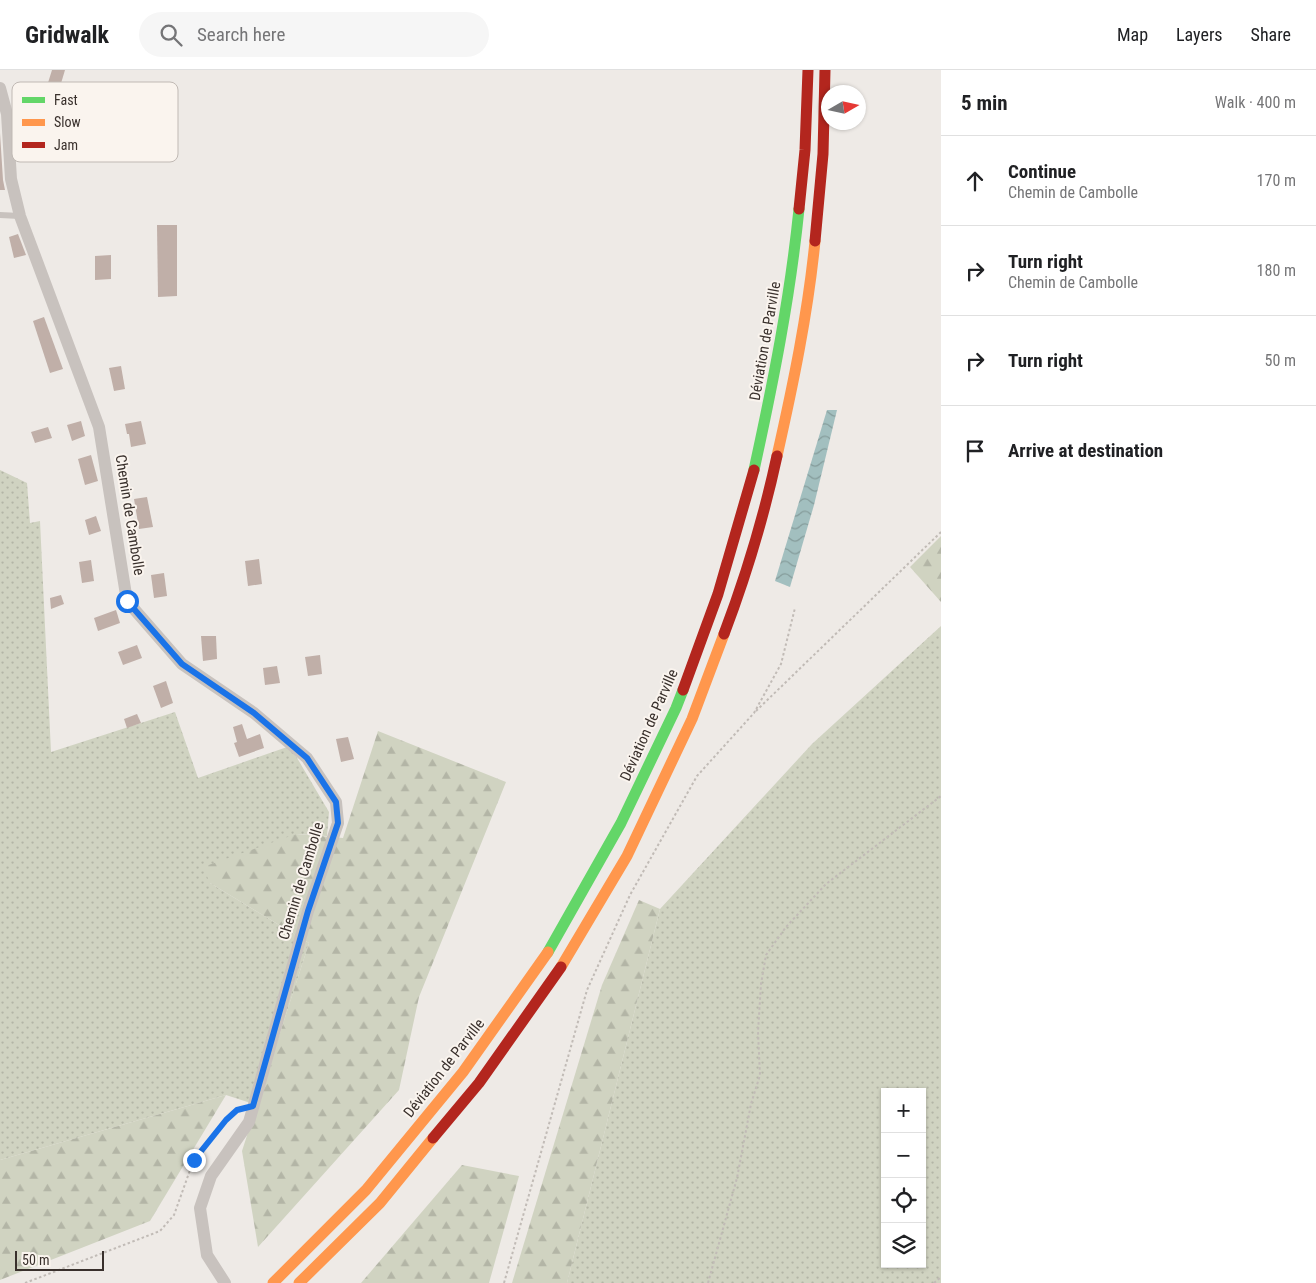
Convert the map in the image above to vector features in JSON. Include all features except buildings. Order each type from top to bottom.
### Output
[{"type":"highway","name":"Déviation de Parville","points":[[273,1283],[366,1190],[464,1072],[545,957],[621,824],[676,708],[718,594],[751,484],[775,376],[793,270],[805,150],[808,70]]},
{"type":"highway","points":[[299,1283],[380,1203],[479,1083],[558,972],[627,856],[692,720],[736,602],[770,490],[794,379],[812,272],[823,154],[825,70]]},
{"type":"street","name":"Chemin de Cambolle","points":[[1,91],[8,114],[11,179],[20,216],[99,427],[127,601],[182,664],[254,713],[307,758],[336,802],[338,823],[308,911],[249,1122],[210,1176],[200,1208],[207,1255],[224,1282]]},
{"type":"lane","points":[[0,215],[20,216]]},
{"type":"path","points":[[504,1283],[587,990],[630,895],[697,776],[754,713],[941,532]]},
{"type":"path","points":[[754,713],[781,664],[795,608]]},
{"type":"path","points":[[708,1283],[737,1178],[750,1104],[760,1075],[758,1032],[761,984],[766,955],[786,927],[826,884],[941,796]]},
{"type":"path","points":[[25,1283],[160,1231],[174,1215],[194,1160],[226,1120],[237,1110],[253,1106]]},
{"type":"path","points":[[934,1283],[941,1278]]},
{"type":"green space","points":[[0,470],[27,483],[30,523],[40,521],[51,752],[175,712],[198,778],[290,746],[329,812],[327,836],[296,834],[210,883],[309,943],[257,1105],[226,1095],[0,1160]]},
{"type":"green space","points":[[941,536],[941,602],[910,567]]},
{"type":"green space","points":[[941,626],[941,1283],[567,1283],[660,909],[812,744]]},
{"type":"green space","points":[[378,731],[506,782],[419,997],[399,1090],[258,1247],[242,1151],[309,943],[210,883],[203,867],[296,834],[343,838]]},
{"type":"green space","points":[[639,900],[660,909],[567,1283],[512,1283],[602,985]]},
{"type":"green space","points":[[226,1095],[150,1221],[0,1280],[0,1160]]},
{"type":"green space","points":[[462,1165],[519,1176],[489,1283],[361,1283]]},
{"type":"water","points":[[827,410],[837,410],[814,505],[790,587],[775,581]]},
{"type":"traffic: fast","points":[[754,470],[780,340],[791,275],[799,209]]},
{"type":"traffic: fast","points":[[548,952],[621,823],[683,690]]},
{"type":"traffic: slow","points":[[777,456],[799,349],[815,241]]},
{"type":"traffic: slow","points":[[561,967],[627,856],[692,719],[724,634]]},
{"type":"traffic: slow","points":[[273,1283],[366,1190],[463,1072],[548,952]]},
{"type":"traffic: slow","points":[[299,1283],[380,1203],[433,1138]]},
{"type":"traffic: jam","points":[[799,209],[805,150],[808,70]]},
{"type":"traffic: jam","points":[[815,241],[823,154],[825,70]]},
{"type":"traffic: jam","points":[[724,634],[754,546],[777,456]]},
{"type":"traffic: jam","points":[[683,690],[718,594],[754,470]]},
{"type":"traffic: jam","points":[[433,1138],[479,1083],[561,967]]},
{"type":"route","points":[[127,601],[182,664],[254,713],[307,758],[336,802],[338,823],[308,911],[253,1106],[237,1110],[226,1120],[194,1160]]}]
